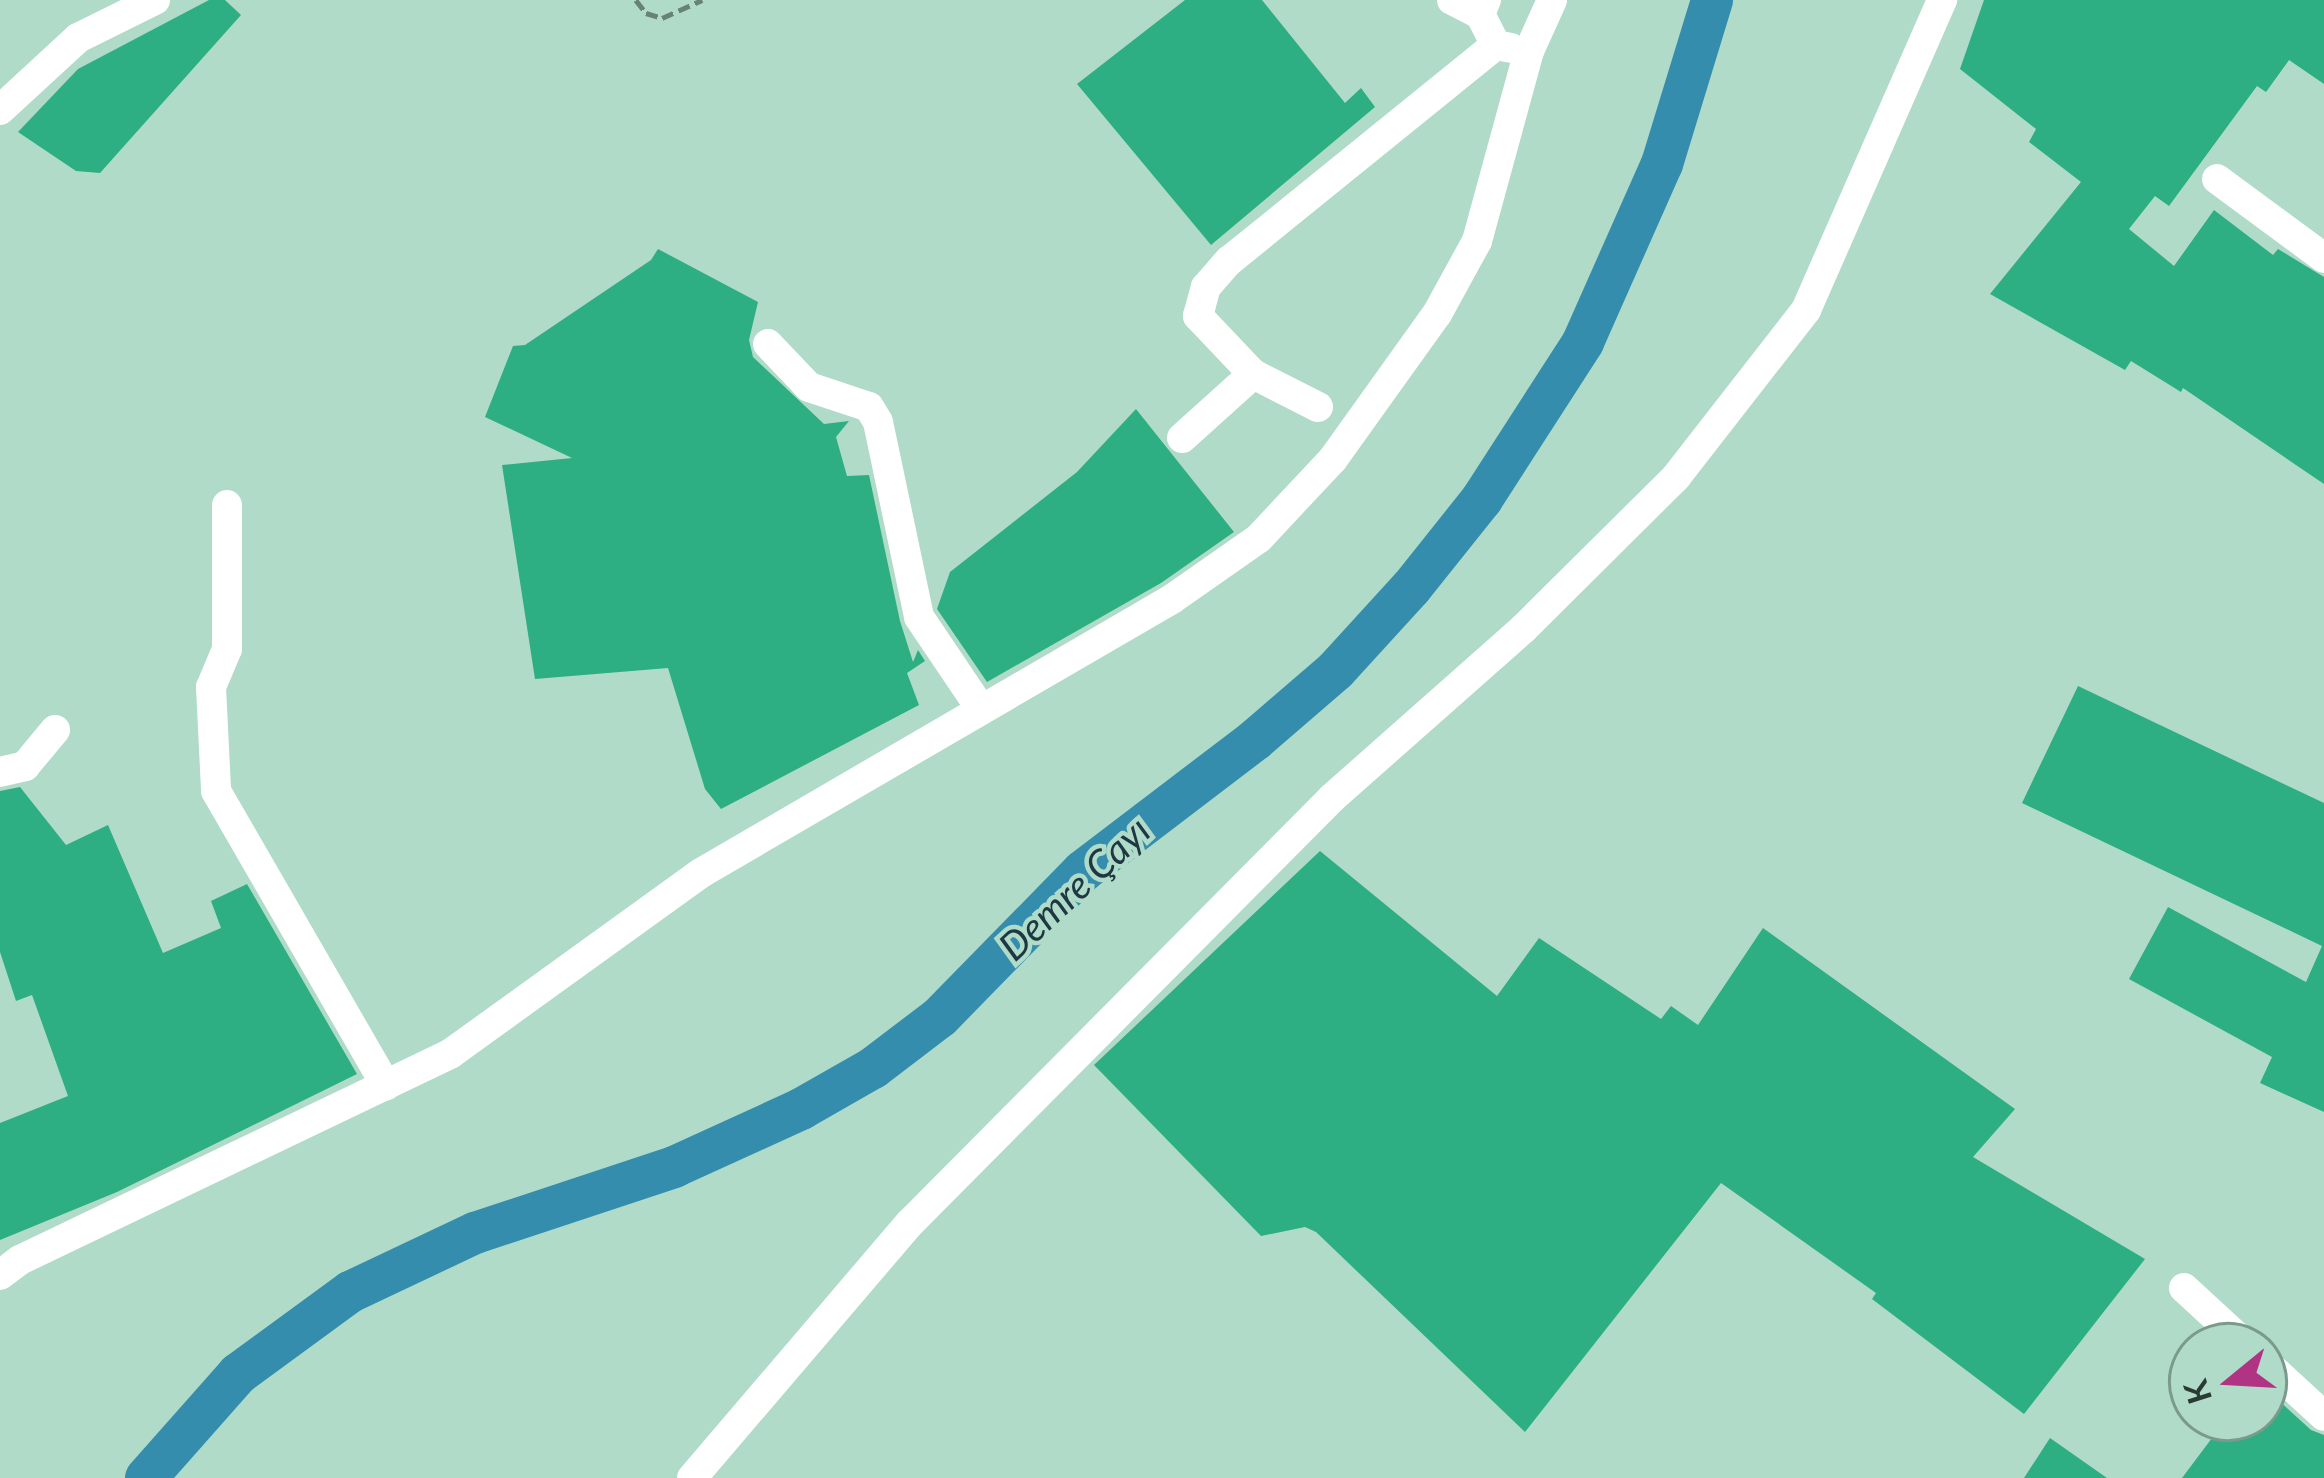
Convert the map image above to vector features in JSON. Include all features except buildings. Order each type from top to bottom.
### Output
[{"type":"street","points":[[0,110],[78,38],[154,0]]},
{"type":"street","points":[[0,1275],[20,1260],[450,1054],[700,873],[1172,598],[1259,538],[1333,459],[1437,314],[1477,241],[1529,51],[1552,0]]},
{"type":"street","points":[[692,1478],[910,1223],[1332,799],[1523,629],[1676,477],[1806,310],[1942,0]]},
{"type":"street","points":[[1472,5],[1496,46]]},
{"type":"street","points":[[1318,407],[1253,374],[1198,316],[1205,287],[1229,261],[1496,46],[1529,51]]},
{"type":"street","points":[[2217,179],[2324,259]]},
{"type":"street","points":[[768,344],[809,387],[869,407],[878,422],[919,617],[980,709]]},
{"type":"street","points":[[1182,438],[1253,374]]},
{"type":"street","points":[[227,506],[227,649],[211,687],[216,791],[386,1084]]},
{"type":"street","points":[[0,772],[25,766],[55,730]]},
{"type":"street","points":[[2184,1288],[2221,1322]]},
{"type":"street","points":[[2288,1383],[2324,1416]]},
{"type":"path","points":[[636,0],[646,13],[662,18],[702,0]]},
{"type":"waterway","name":"Demre Çayı","points":[[146,1478],[238,1374],[350,1292],[475,1233],[674,1167],[801,1109],[873,1068],[940,1017],[1083,871],[1255,740],[1336,670],[1411,588],[1482,499],[1583,342],[1662,164],[1712,0]]}]
